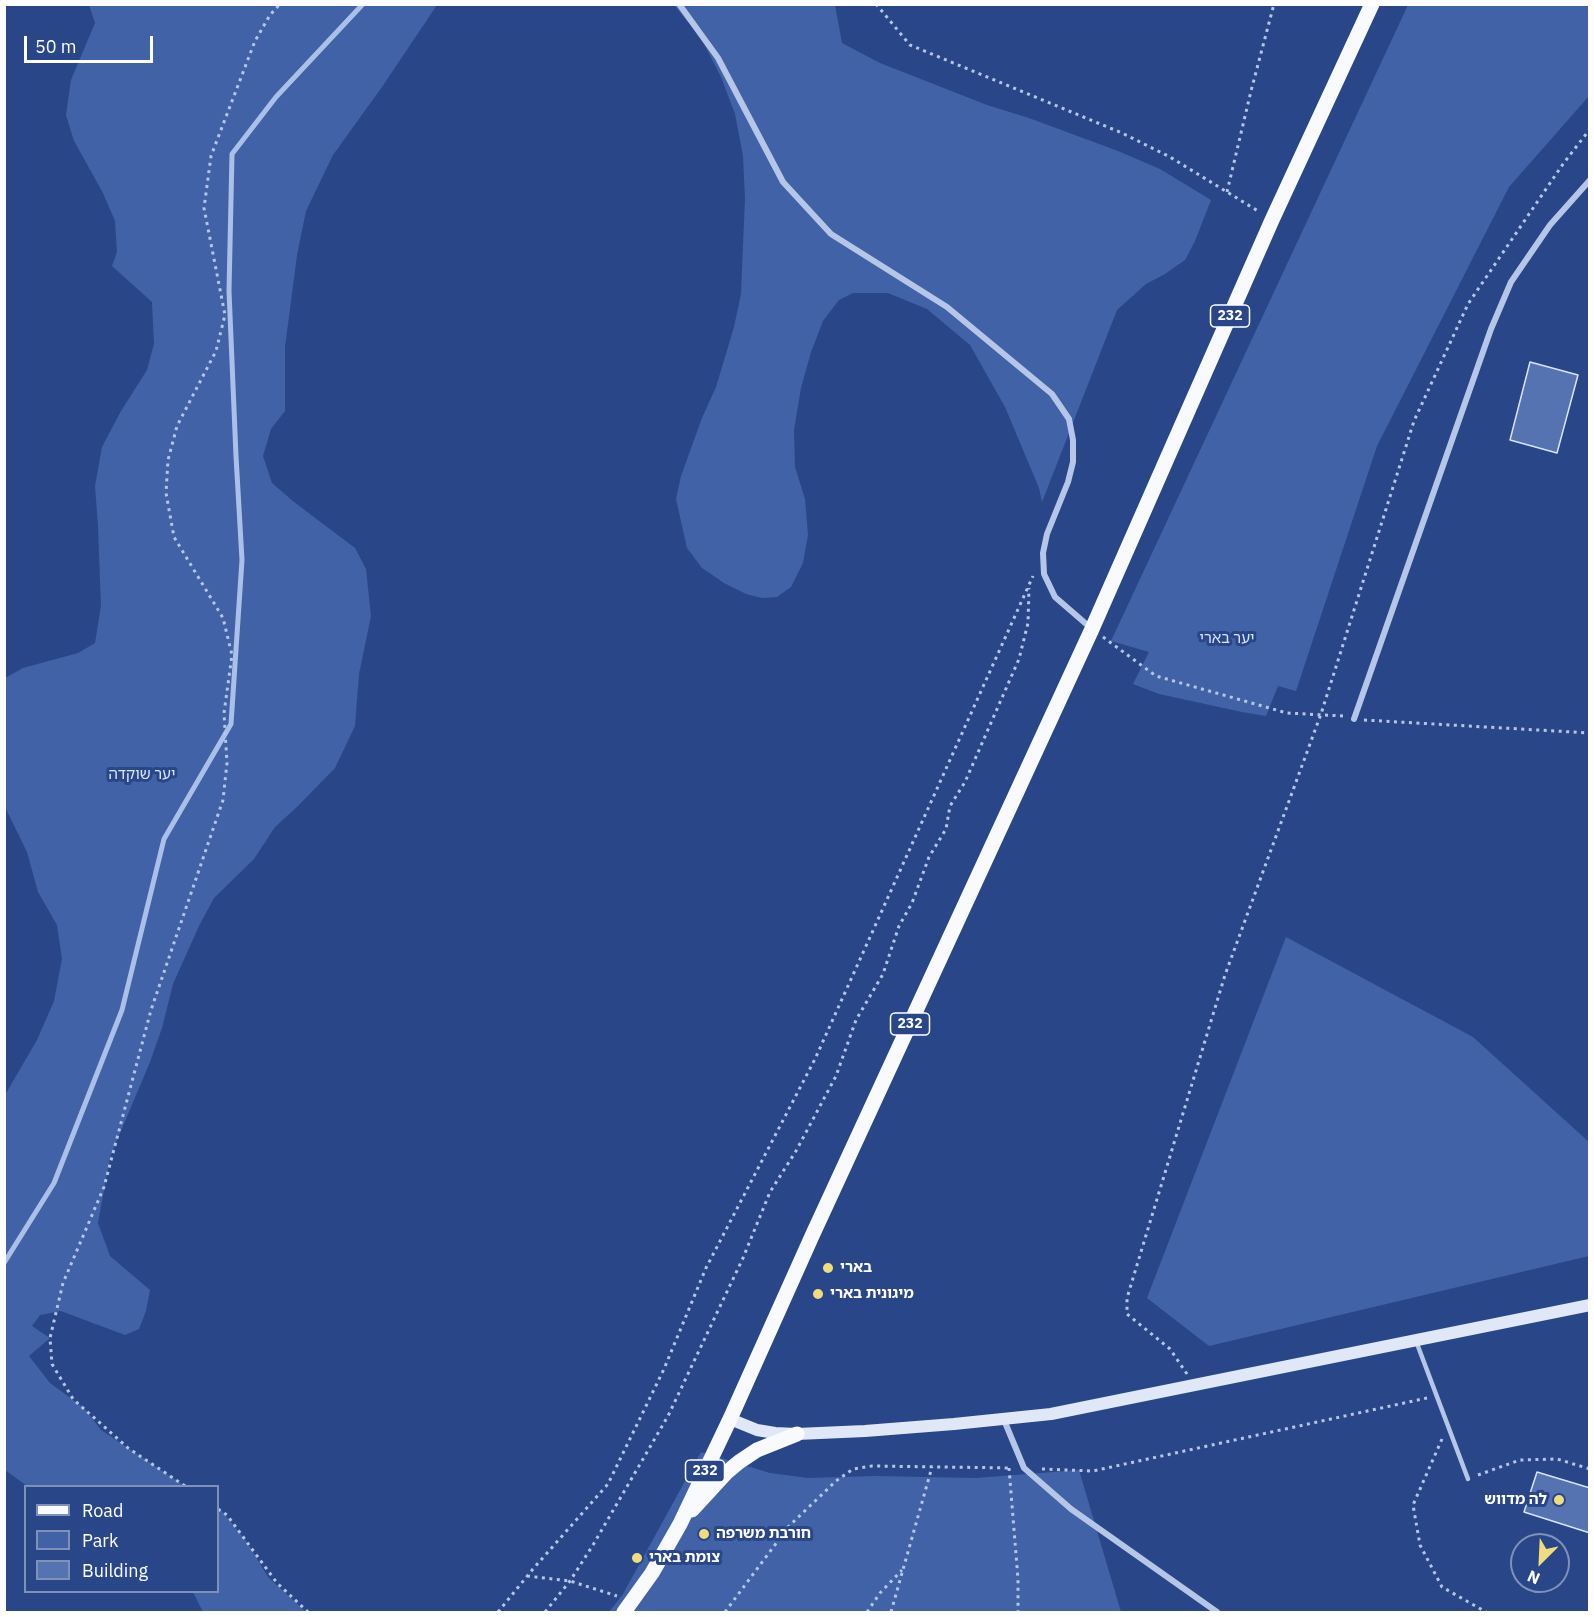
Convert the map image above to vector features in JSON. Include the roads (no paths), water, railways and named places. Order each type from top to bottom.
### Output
[{"type":"main road","name":"232","points":[[628,1607],[652,1573],[680,1524],[730,1419],[1092,629],[1272,220],[1372,4]]},
{"type":"main road","points":[[730,1419],[757,1430],[797,1434],[865,1431],[1052,1414],[1590,1305]]},
{"type":"main road","points":[[680,1524],[739,1462],[757,1450],[797,1434]]},
{"type":"street","points":[[679,4],[718,58],[783,183],[823,226],[831,234],[947,307],[1052,394],[1069,419],[1073,440],[1073,462],[1068,482],[1047,534],[1043,553],[1044,574],[1055,597],[1092,629]]},
{"type":"street","points":[[1354,719],[1491,328],[1511,282],[1550,225],[1590,180]]},
{"type":"street","points":[[1004,1420],[1024,1468],[1071,1509],[1217,1612]]},
{"type":"lane","points":[[1416,1341],[1468,1479]]},
{"type":"waterway","points":[[4,1263],[54,1183],[122,1010],[164,839],[231,724],[242,560],[229,291],[232,154],[276,97],[363,4]]},
{"type":"place","name":"בארי","points":[[828,1268]]},
{"type":"place","name":"מיגונית בארי","points":[[818,1294]]},
{"type":"place","name":"לה מדווש","points":[[1559,1500]]},
{"type":"place","name":"חורבת משרפה","points":[[704,1534]]},
{"type":"place","name":"צומת בארי","points":[[637,1558]]},
{"type":"park label","name":"יער בארי","points":[[1227,639]]},
{"type":"park label","name":"יער שוקדה","points":[[142,775]]}]
